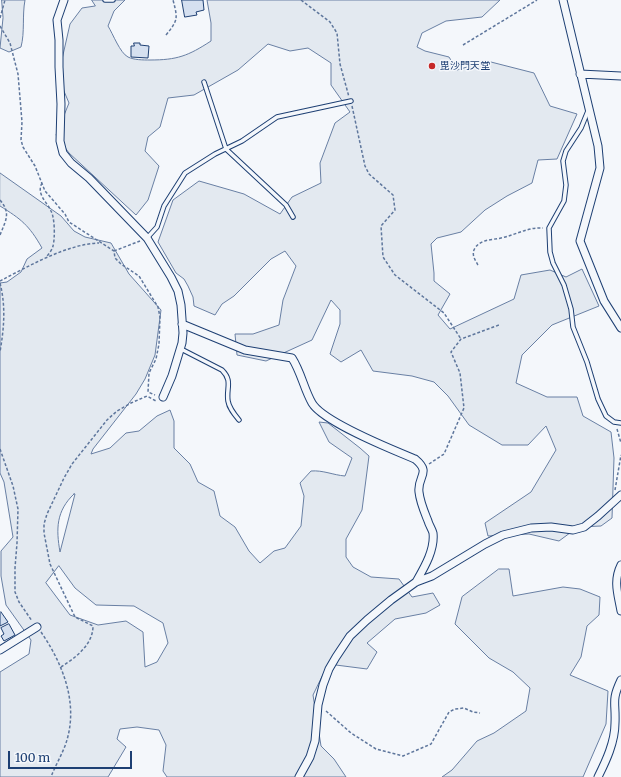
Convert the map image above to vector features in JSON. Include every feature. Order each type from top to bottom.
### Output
[{"type":"street","points":[[64,0],[58,20],[61,104],[60,141],[63,153],[71,163],[89,178],[147,238],[172,277],[178,292],[181,305],[183,333],[172,376],[163,397]]},
{"type":"street","points":[[563,0],[588,110],[598,146],[600,168],[580,241],[604,300],[621,328]]},
{"type":"street","points":[[580,74],[621,76]]},
{"type":"street","points":[[182,324],[245,350],[292,358],[297,366],[313,404],[318,410],[353,431],[415,459],[424,467],[424,472],[418,486],[421,503],[432,532],[432,548],[416,582]]},
{"type":"street","points":[[299,777],[310,756],[315,740],[318,705],[329,669],[350,636],[379,610],[416,582],[432,576],[485,544],[503,535],[530,528],[551,527],[573,530],[584,527],[621,495]]},
{"type":"street","points":[[621,565],[617,572],[616,586],[621,611]]},
{"type":"street","points":[[1,648],[37,627]]},
{"type":"street","points":[[598,777],[606,762],[612,744],[616,724],[614,703],[615,693],[621,680]]},
{"type":"lane","points":[[105,0],[113,0]]},
{"type":"lane","points":[[204,82],[226,149],[286,205],[293,217]]},
{"type":"lane","points":[[147,238],[157,227],[164,206],[184,172],[215,154],[242,141],[277,117],[351,102]]},
{"type":"lane","points":[[588,110],[581,128],[566,151],[563,161],[566,185],[564,201],[549,228],[550,252],[553,263],[564,285],[571,309],[573,327],[587,362],[598,399],[606,416],[614,422],[621,423]]},
{"type":"lane","points":[[180,348],[222,370],[227,375],[229,383],[227,399],[229,407],[238,420]]},
{"type":"path","points":[[0,18],[5,0]]},
{"type":"path","points":[[166,35],[175,23],[177,16],[173,0]]},
{"type":"path","points":[[301,0],[330,22],[337,33],[340,64],[351,102],[365,166],[370,174],[393,195],[395,210],[381,226],[383,257],[395,275],[444,313],[461,339]]},
{"type":"path","points":[[463,45],[537,0]]},
{"type":"path","points":[[0,26],[10,43],[18,74],[22,122],[21,140],[23,147],[35,166],[45,191],[65,214],[69,222],[114,251]]},
{"type":"path","points":[[42,183],[40,192],[52,213],[54,220],[53,245],[50,253],[45,258]]},
{"type":"path","points":[[0,200],[6,207],[7,214],[6,221],[0,235]]},
{"type":"path","points":[[478,265],[473,253],[475,248],[481,243],[528,229],[549,228]]},
{"type":"path","points":[[114,251],[147,238]]},
{"type":"path","points":[[0,352],[5,325],[0,282],[45,258],[90,243],[99,242]]},
{"type":"path","points":[[114,251],[115,258],[139,276],[158,307],[160,317],[159,344],[156,359],[149,373],[148,392],[163,397]]},
{"type":"path","points":[[424,467],[444,454],[464,408],[460,373],[451,352],[461,339],[499,325]]},
{"type":"path","points":[[61,667],[73,660],[90,640],[93,626],[76,617],[50,564],[44,533],[44,524],[47,514],[72,464],[107,420],[117,411],[147,396],[156,401],[163,397]]},
{"type":"path","points":[[614,422],[619,431],[621,443]]},
{"type":"path","points":[[0,449],[13,486],[18,509],[18,543],[14,575],[15,592],[24,612],[37,627],[61,667],[67,685],[71,706],[66,742],[51,777]]},
{"type":"path","points":[[615,501],[616,479],[621,455]]},
{"type":"path","points":[[318,705],[351,734],[376,749],[403,756],[431,744],[449,712],[455,709],[464,708],[480,713]]},
{"type":"shaded area","points":[[2,0],[25,0],[21,47],[9,52],[0,48],[3,18]]},
{"type":"shaded area","points":[[92,0],[125,0],[114,11],[108,26],[119,48],[125,55],[133,59],[150,60],[175,58],[189,54],[211,41],[211,23],[207,0],[500,0],[482,17],[446,21],[422,33],[417,47],[425,51],[449,57],[457,70],[487,61],[534,73],[550,106],[577,114],[557,159],[538,160],[532,183],[485,210],[461,232],[437,238],[431,244],[434,281],[450,294],[438,315],[450,329],[514,299],[521,275],[550,270],[566,277],[582,269],[599,306],[552,325],[522,355],[516,383],[547,397],[577,397],[583,416],[611,432],[614,458],[612,518],[601,526],[578,527],[559,541],[529,534],[488,536],[485,523],[531,492],[556,450],[546,426],[528,445],[502,445],[469,425],[448,396],[434,382],[412,376],[373,371],[361,350],[341,362],[330,354],[340,324],[340,310],[331,300],[312,340],[266,361],[237,355],[235,334],[253,334],[279,325],[283,300],[296,266],[285,251],[271,259],[234,296],[222,304],[215,315],[194,306],[193,297],[188,286],[184,279],[176,273],[158,242],[173,200],[199,181],[244,194],[280,214],[292,197],[321,183],[320,163],[335,123],[350,112],[331,85],[331,63],[308,48],[290,51],[268,44],[238,70],[194,95],[168,98],[160,127],[148,137],[145,151],[159,166],[148,200],[136,215],[69,153],[56,135],[69,103],[58,77],[70,24],[82,8],[95,6]]},
{"type":"shaded area","points":[[0,173],[61,216],[74,231],[85,237],[111,243],[129,274],[161,310],[155,355],[145,379],[136,394],[93,449],[91,454],[110,448],[126,433],[139,431],[157,416],[170,410],[174,421],[174,448],[190,464],[198,482],[214,491],[220,516],[235,527],[249,551],[260,563],[274,551],[285,548],[301,526],[304,496],[300,483],[311,471],[320,471],[345,476],[352,458],[329,442],[319,422],[328,423],[369,456],[362,510],[346,539],[346,557],[353,567],[371,577],[399,579],[412,597],[433,593],[440,605],[426,613],[395,619],[367,643],[377,652],[367,669],[328,664],[313,695],[321,746],[334,759],[346,777],[167,777],[163,771],[166,745],[159,730],[137,727],[120,729],[117,739],[126,747],[108,777],[0,777],[0,672],[29,654],[31,640],[6,605],[1,576],[1,551],[13,537],[4,482],[0,473],[0,283],[7,282],[21,272],[27,259],[42,248],[24,223],[0,206]],"holes":[[[75,494],[60,552],[58,536],[59,521],[64,507]],[[59,566],[75,588],[96,605],[134,606],[163,623],[168,643],[157,662],[145,667],[143,632],[126,621],[98,625],[70,615],[46,583]]]},
{"type":"shaded area","points":[[499,569],[509,569],[513,596],[563,587],[580,589],[600,597],[599,615],[587,626],[581,657],[570,675],[608,691],[606,724],[583,777],[442,777],[452,770],[477,741],[494,733],[526,711],[530,688],[513,672],[489,658],[455,624],[462,597]]},
{"type":"building","points":[[182,0],[203,0],[204,10],[196,12],[197,15],[185,17]]},
{"type":"building","points":[[134,43],[149,46],[148,58],[131,57],[131,46],[134,46]]},
{"type":"building","points":[[1,612],[8,622],[0,626],[0,613]]},
{"type":"building","points":[[9,624],[15,635],[4,641],[1,636],[4,634],[1,628]]},
{"type":"place","name":"毘沙門天堂","points":[[432,66]]}]
